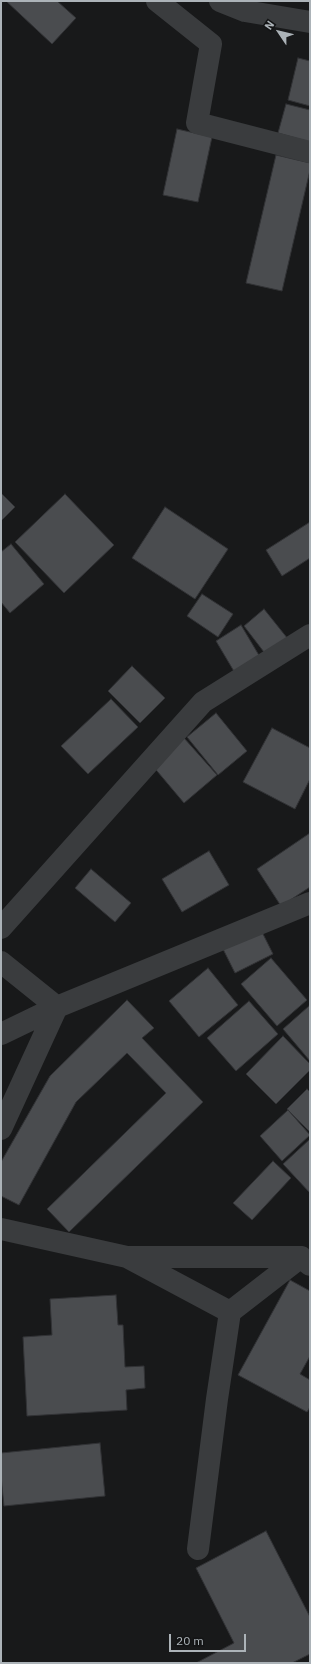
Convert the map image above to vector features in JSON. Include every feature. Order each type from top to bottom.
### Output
[{"type":"street","points":[[157,1],[211,44],[197,123],[310,152]]},
{"type":"street","points":[[220,1],[245,11],[310,22]]},
{"type":"street","points":[[1,928],[203,702],[310,635]]},
{"type":"street","points":[[1,1034],[57,1007],[310,903]]},
{"type":"street","points":[[1,962],[57,1007]]},
{"type":"street","points":[[1,1129],[57,1007]]},
{"type":"street","points":[[1,1228],[127,1257],[306,1261]]},
{"type":"street","points":[[127,1257],[230,1312]]},
{"type":"street","points":[[198,1549],[230,1312],[306,1261]]},
{"type":"building","points":[[6,1],[57,1],[76,18],[52,44]]},
{"type":"building","points":[[298,58],[310,61],[310,106],[288,100]]},
{"type":"building","points":[[286,104],[310,110],[310,142],[278,133]]},
{"type":"building","points":[[177,129],[212,137],[198,202],[163,195]]},
{"type":"building","points":[[276,155],[310,163],[310,170],[282,291],[246,283]]},
{"type":"building","points":[[1,493],[15,507],[1,521]]},
{"type":"building","points":[[65,494],[114,545],[64,593],[15,542]]},
{"type":"building","points":[[165,507],[228,549],[195,599],[132,558]]},
{"type":"building","points":[[310,522],[310,558],[282,576],[266,550]]},
{"type":"building","points":[[11,544],[44,584],[10,613],[1,602],[1,552]]},
{"type":"building","points":[[202,594],[233,614],[218,637],[187,616]]},
{"type":"building","points":[[264,609],[288,639],[267,656],[244,626]]},
{"type":"building","points":[[241,625],[260,657],[235,673],[216,641]]},
{"type":"building","points":[[132,666],[165,698],[140,723],[108,691]]},
{"type":"building","points":[[111,699],[138,727],[88,774],[61,746]]},
{"type":"building","points":[[216,713],[247,751],[218,775],[187,737]]},
{"type":"building","points":[[272,728],[310,748],[310,779],[295,809],[243,782]]},
{"type":"building","points":[[184,738],[217,775],[184,803],[152,765]]},
{"type":"building","points":[[310,833],[310,887],[281,906],[257,869]]},
{"type":"building","points":[[209,851],[229,885],[182,912],[162,879]]},
{"type":"building","points":[[91,869],[131,903],[115,922],[75,888]]},
{"type":"building","points":[[261,930],[273,954],[235,973],[223,949]]},
{"type":"building","points":[[271,958],[307,1000],[277,1026],[241,984]]},
{"type":"building","points":[[208,968],[238,1005],[199,1037],[169,1001]]},
{"type":"building","points":[[127,1000],[154,1028],[142,1038],[203,1102],[69,1232],[47,1209],[166,1093],[127,1053],[76,1102],[19,1205],[1,1196],[1,1162],[50,1076]]},
{"type":"building","points":[[249,1001],[278,1034],[236,1071],[207,1038]]},
{"type":"building","points":[[309,1006],[310,1007],[310,1061],[283,1029]]},
{"type":"building","points":[[283,1036],[310,1064],[310,1070],[276,1104],[246,1074]]},
{"type":"building","points":[[307,1089],[310,1092],[310,1132],[287,1109]]},
{"type":"building","points":[[288,1110],[310,1135],[282,1161],[260,1136]]},
{"type":"building","points":[[310,1139],[310,1193],[283,1164]]},
{"type":"building","points":[[273,1161],[291,1178],[252,1220],[233,1203]]},
{"type":"building","points":[[290,1280],[310,1291],[310,1356],[300,1374],[310,1380],[310,1407],[307,1412],[238,1375]]},
{"type":"building","points":[[116,1295],[118,1325],[123,1325],[125,1367],[144,1366],[145,1388],[126,1390],[127,1410],[27,1416],[23,1337],[52,1335],[50,1299]]},
{"type":"building","points":[[100,1443],[105,1496],[4,1506],[1,1476],[1,1453]]},
{"type":"building","points":[[266,1531],[310,1617],[310,1654],[292,1663],[196,1663],[234,1643],[196,1568]]}]
